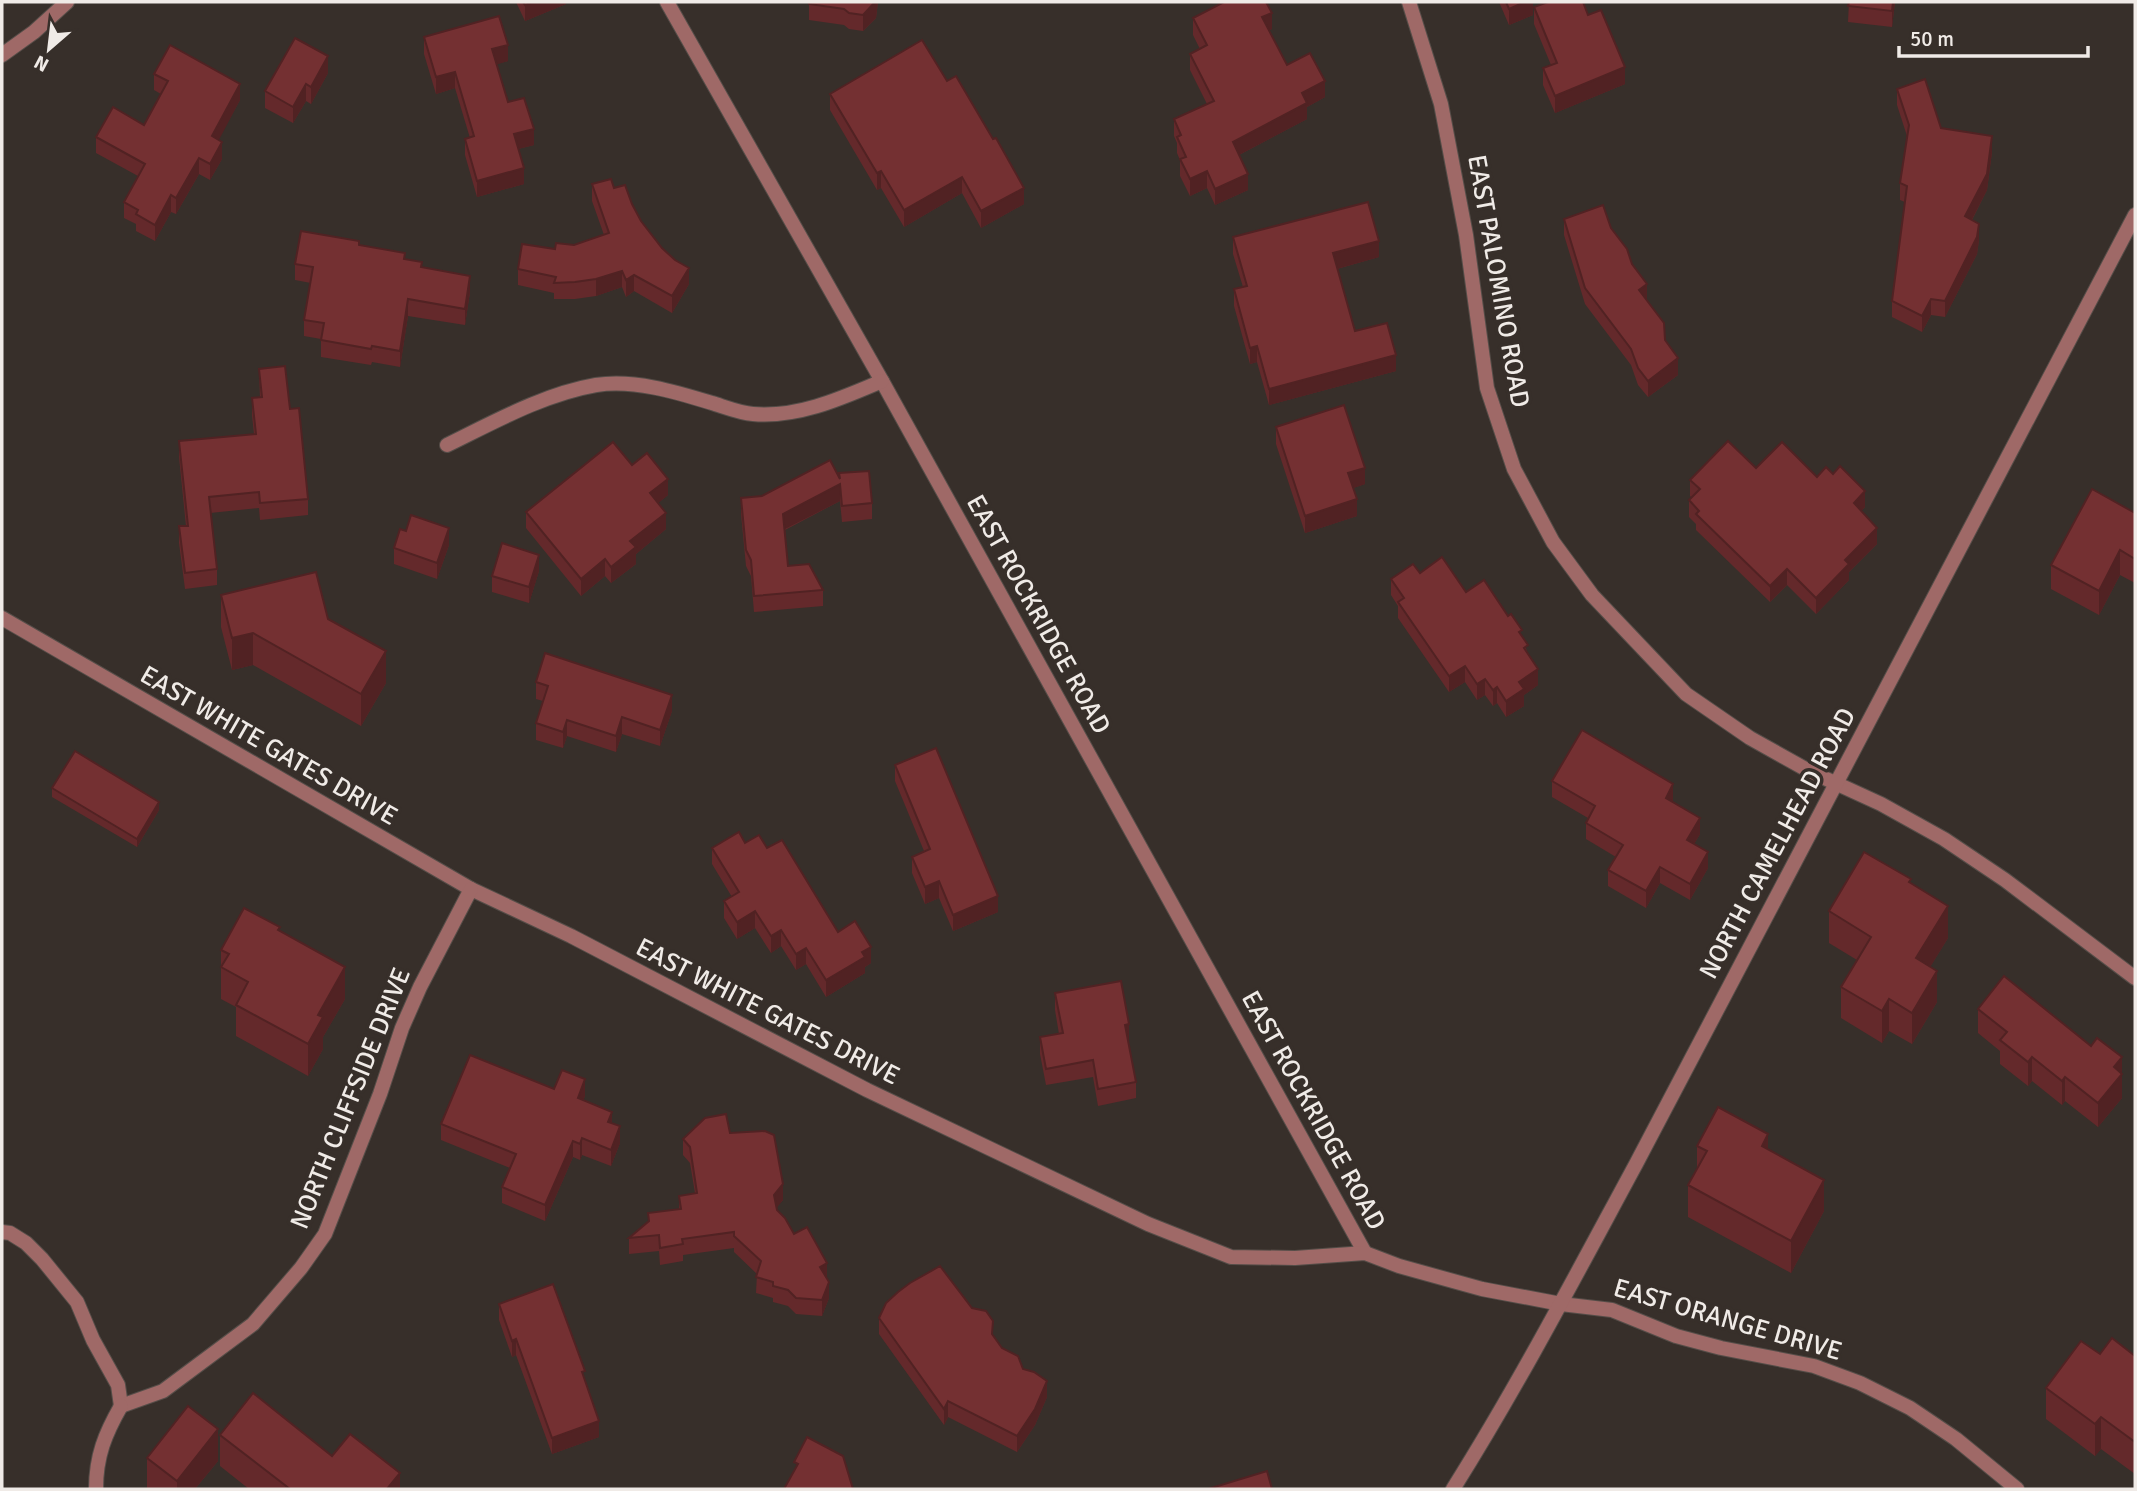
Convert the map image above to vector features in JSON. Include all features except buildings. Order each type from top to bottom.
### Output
[{"type":"street","points":[[2,55],[34,32],[67,2]]},
{"type":"street","name":"EAST ROCKRIDGE ROAD","points":[[667,2],[882,381],[1365,1253]]},
{"type":"street","name":"EAST PALOMINO ROAD","points":[[1409,2],[1441,104],[1466,235],[1487,388],[1514,469],[1553,542],[1592,595],[1686,694],[1750,738],[1944,839],[2005,880],[2135,978]]},
{"type":"street","name":"NORTH CAMELHEAD ROAD","points":[[1453,1489],[1503,1407],[1560,1304],[2135,215]]},
{"type":"street","points":[[447,445],[515,412],[597,385],[637,385],[751,414],[784,415],[844,397],[882,381]]},
{"type":"street","name":"EAST WHITE GATES DRIVE","points":[[2,618],[471,889],[571,936],[867,1090],[1148,1224],[1231,1257],[1295,1258],[1365,1253],[1399,1266],[1482,1289],[1560,1304]]},
{"type":"street","name":"NORTH CLIFFSIDE DRIVE","points":[[121,1406],[163,1391],[253,1324],[301,1268],[325,1234],[380,1094],[402,1028],[420,987],[471,889]]},
{"type":"street","points":[[2,1232],[10,1233],[34,1251],[77,1302],[93,1340],[118,1385],[121,1406],[106,1433],[98,1459],[96,1489]]},
{"type":"street","name":"EAST ORANGE DRIVE","points":[[1560,1304],[1612,1310],[1676,1336],[1721,1348],[1814,1366],[1860,1383],[1910,1408],[1956,1439],[2017,1489]]}]
